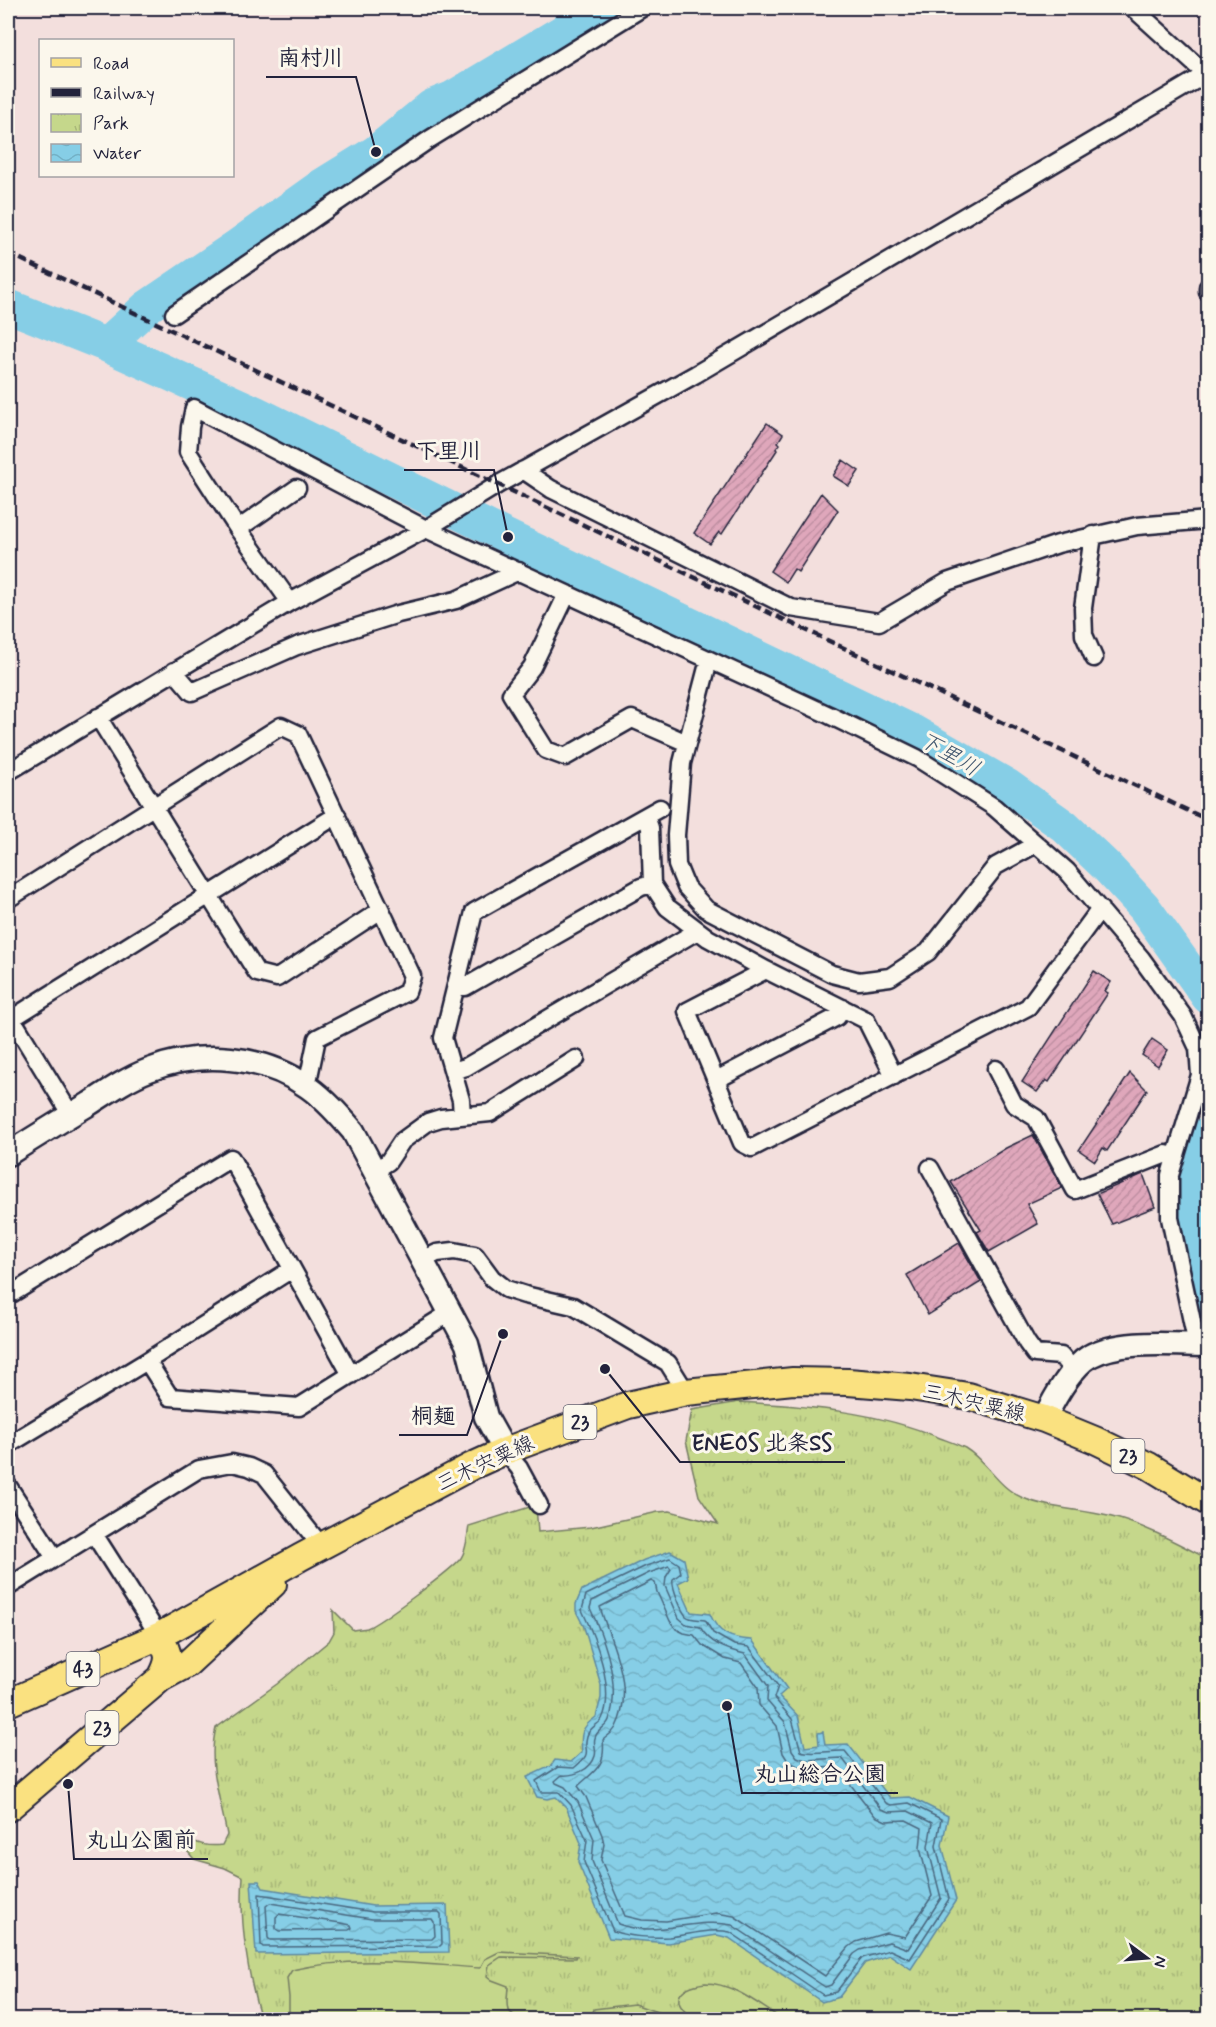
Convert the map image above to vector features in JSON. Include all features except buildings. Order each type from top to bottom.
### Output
[{"type":"main road","name":"三木宍粟線","points":[[159,1636],[472,1466],[505,1451],[628,1405],[686,1392],[745,1384],[793,1381],[859,1383],[910,1387],[968,1396],[1044,1419],[1095,1440],[1149,1466],[1209,1502]]},
{"type":"main road","name":"23","points":[[8,1808],[161,1678],[187,1664],[312,1552]]},
{"type":"main road","points":[[159,1636],[167,1650],[168,1664],[161,1678]]},
{"type":"main road","name":"43","points":[[8,1703],[159,1636]]},
{"type":"street","points":[[174,314],[430,138],[642,8]]},
{"type":"street","points":[[8,772],[290,602],[430,526],[523,470],[696,374],[1208,75],[1133,8]]},
{"type":"street","points":[[1209,287],[1209,292]]},
{"type":"street","points":[[290,602],[238,529],[188,452],[194,408],[519,571],[917,758],[994,807],[1067,871],[1141,958],[1183,1016],[1198,1048],[1200,1075],[1170,1175],[1170,1218],[1203,1345],[1121,1346],[1090,1357],[1074,1372],[1054,1397],[1044,1419]]},
{"type":"street","points":[[523,470],[550,489],[791,608],[879,622],[947,582],[1059,544],[1137,526],[1209,520]]},
{"type":"street","points":[[238,529],[297,488]]},
{"type":"street","points":[[1093,535],[1083,608],[1084,635],[1094,658]]},
{"type":"street","points":[[174,671],[192,692],[297,646],[398,614],[456,600],[519,571]]},
{"type":"street","points":[[567,594],[532,666],[511,694],[546,750],[565,757],[632,719],[687,743]]},
{"type":"street","points":[[709,660],[682,763],[676,835],[677,866],[686,887],[706,909],[832,974],[859,981],[890,977],[928,952],[996,866],[1036,844]]},
{"type":"street","points":[[98,717],[257,973],[277,978],[381,910]]},
{"type":"street","points":[[8,899],[281,726],[298,734],[412,976],[407,992],[317,1038],[307,1086]]},
{"type":"street","points":[[462,1116],[461,1100],[443,1038],[474,912],[653,812],[650,828],[652,884],[668,907],[708,938],[866,1020],[894,1076]]},
{"type":"street","points":[[71,1115],[9,1017],[337,815]]},
{"type":"street","points":[[456,986],[465,987],[641,887],[652,884]]},
{"type":"street","points":[[766,970],[687,1011],[742,1143],[752,1148],[1028,1008],[1100,909]]},
{"type":"street","points":[[453,1071],[466,1067],[692,934],[696,929]]},
{"type":"street","points":[[716,1080],[837,1017],[843,1008]]},
{"type":"street","points":[[8,1154],[124,1082],[150,1069],[212,1058],[244,1060],[275,1069],[307,1086],[332,1107],[353,1131],[467,1344],[486,1417],[505,1451],[519,1468],[539,1505]]},
{"type":"street","points":[[374,1171],[388,1162],[402,1141],[428,1122],[441,1118],[490,1113],[576,1059]]},
{"type":"street","points":[[996,1069],[1014,1104],[1036,1118],[1076,1190],[1166,1154],[1176,1156]]},
{"type":"street","points":[[8,1296],[231,1158],[351,1375]]},
{"type":"street","points":[[930,1168],[1027,1343],[1035,1353],[1061,1356],[1074,1372]]},
{"type":"street","points":[[422,1260],[437,1253],[454,1251],[475,1256],[492,1278],[506,1289],[573,1306],[668,1363],[686,1392]]},
{"type":"street","points":[[8,1444],[147,1361],[292,1269]]},
{"type":"street","points":[[147,1361],[170,1397],[299,1407],[450,1312]]},
{"type":"street","points":[[8,1587],[199,1469],[232,1463],[264,1474],[312,1552]]},
{"type":"street","points":[[8,1486],[55,1558]]},
{"type":"street","points":[[93,1534],[159,1636]]},
{"type":"green space","points":[[739,1402],[841,1411],[916,1429],[965,1448],[980,1460],[1006,1488],[1023,1498],[1121,1519],[1159,1534],[1208,1559],[1208,2019],[261,2019],[246,1949],[242,1912],[243,1877],[225,1868],[194,1859],[178,1840],[184,1837],[212,1846],[222,1845],[227,1835],[214,1768],[216,1728],[277,1684],[329,1641],[334,1632],[333,1610],[353,1630],[367,1628],[400,1607],[445,1573],[461,1558],[466,1547],[469,1526],[536,1505],[538,1532],[591,1527],[670,1511],[718,1524],[699,1496],[686,1441],[692,1410]]},
{"type":"green space","points":[[499,1952],[577,1956],[576,1958],[501,1957],[489,1965],[487,1976],[508,1986],[508,2010],[520,2019],[289,2019],[287,1978],[292,1970],[315,1965],[362,1962],[480,1968],[485,1959]]},
{"type":"green space","points":[[705,1983],[736,1991],[782,2019],[695,2019],[682,2007],[679,1996],[688,1988]]},
{"type":"green space","points":[[634,2004],[677,2019],[591,2019],[594,2009]]},
{"type":"water","points":[[670,1551],[684,1559],[688,1578],[678,1583],[691,1612],[710,1614],[721,1631],[732,1637],[752,1640],[787,1689],[779,1696],[798,1716],[805,1747],[819,1745],[818,1733],[823,1732],[825,1745],[848,1744],[890,1798],[910,1797],[948,1816],[942,1845],[956,1900],[911,1969],[890,1955],[865,1963],[839,1997],[822,2002],[729,1938],[717,1935],[668,1943],[609,1938],[578,1862],[581,1843],[566,1807],[556,1797],[547,1799],[537,1797],[527,1777],[551,1766],[555,1760],[571,1762],[582,1752],[581,1741],[584,1728],[596,1717],[601,1698],[601,1685],[584,1627],[576,1611],[576,1604],[582,1590],[644,1560]]},
{"type":"water","points":[[251,1881],[259,1881],[263,1888],[373,1906],[447,1905],[449,1952],[256,1954]]},
{"type":"waterway","points":[[106,345],[147,307],[321,186],[376,152],[432,106],[452,98],[602,8]]},
{"type":"waterway","name":"下里川","points":[[8,306],[106,345],[256,413],[912,731],[1008,786],[1064,826],[1106,866],[1144,907],[1208,997]]},
{"type":"waterway","name":"下里川","points":[[1208,1133],[1191,1173],[1191,1217],[1208,1307]]},
{"type":"railway","points":[[8,253],[1208,820]]},
{"type":"place","name":"南村川","points":[[376,152]]},
{"type":"place","name":"下里川","points":[[508,537]]},
{"type":"place","name":"桐麺","points":[[503,1334]]},
{"type":"place","name":"ENEOS 北条SS","points":[[605,1369]]},
{"type":"place","name":"丸山総合公園","points":[[727,1706]]},
{"type":"place","name":"丸山公園前","points":[[68,1784]]}]
